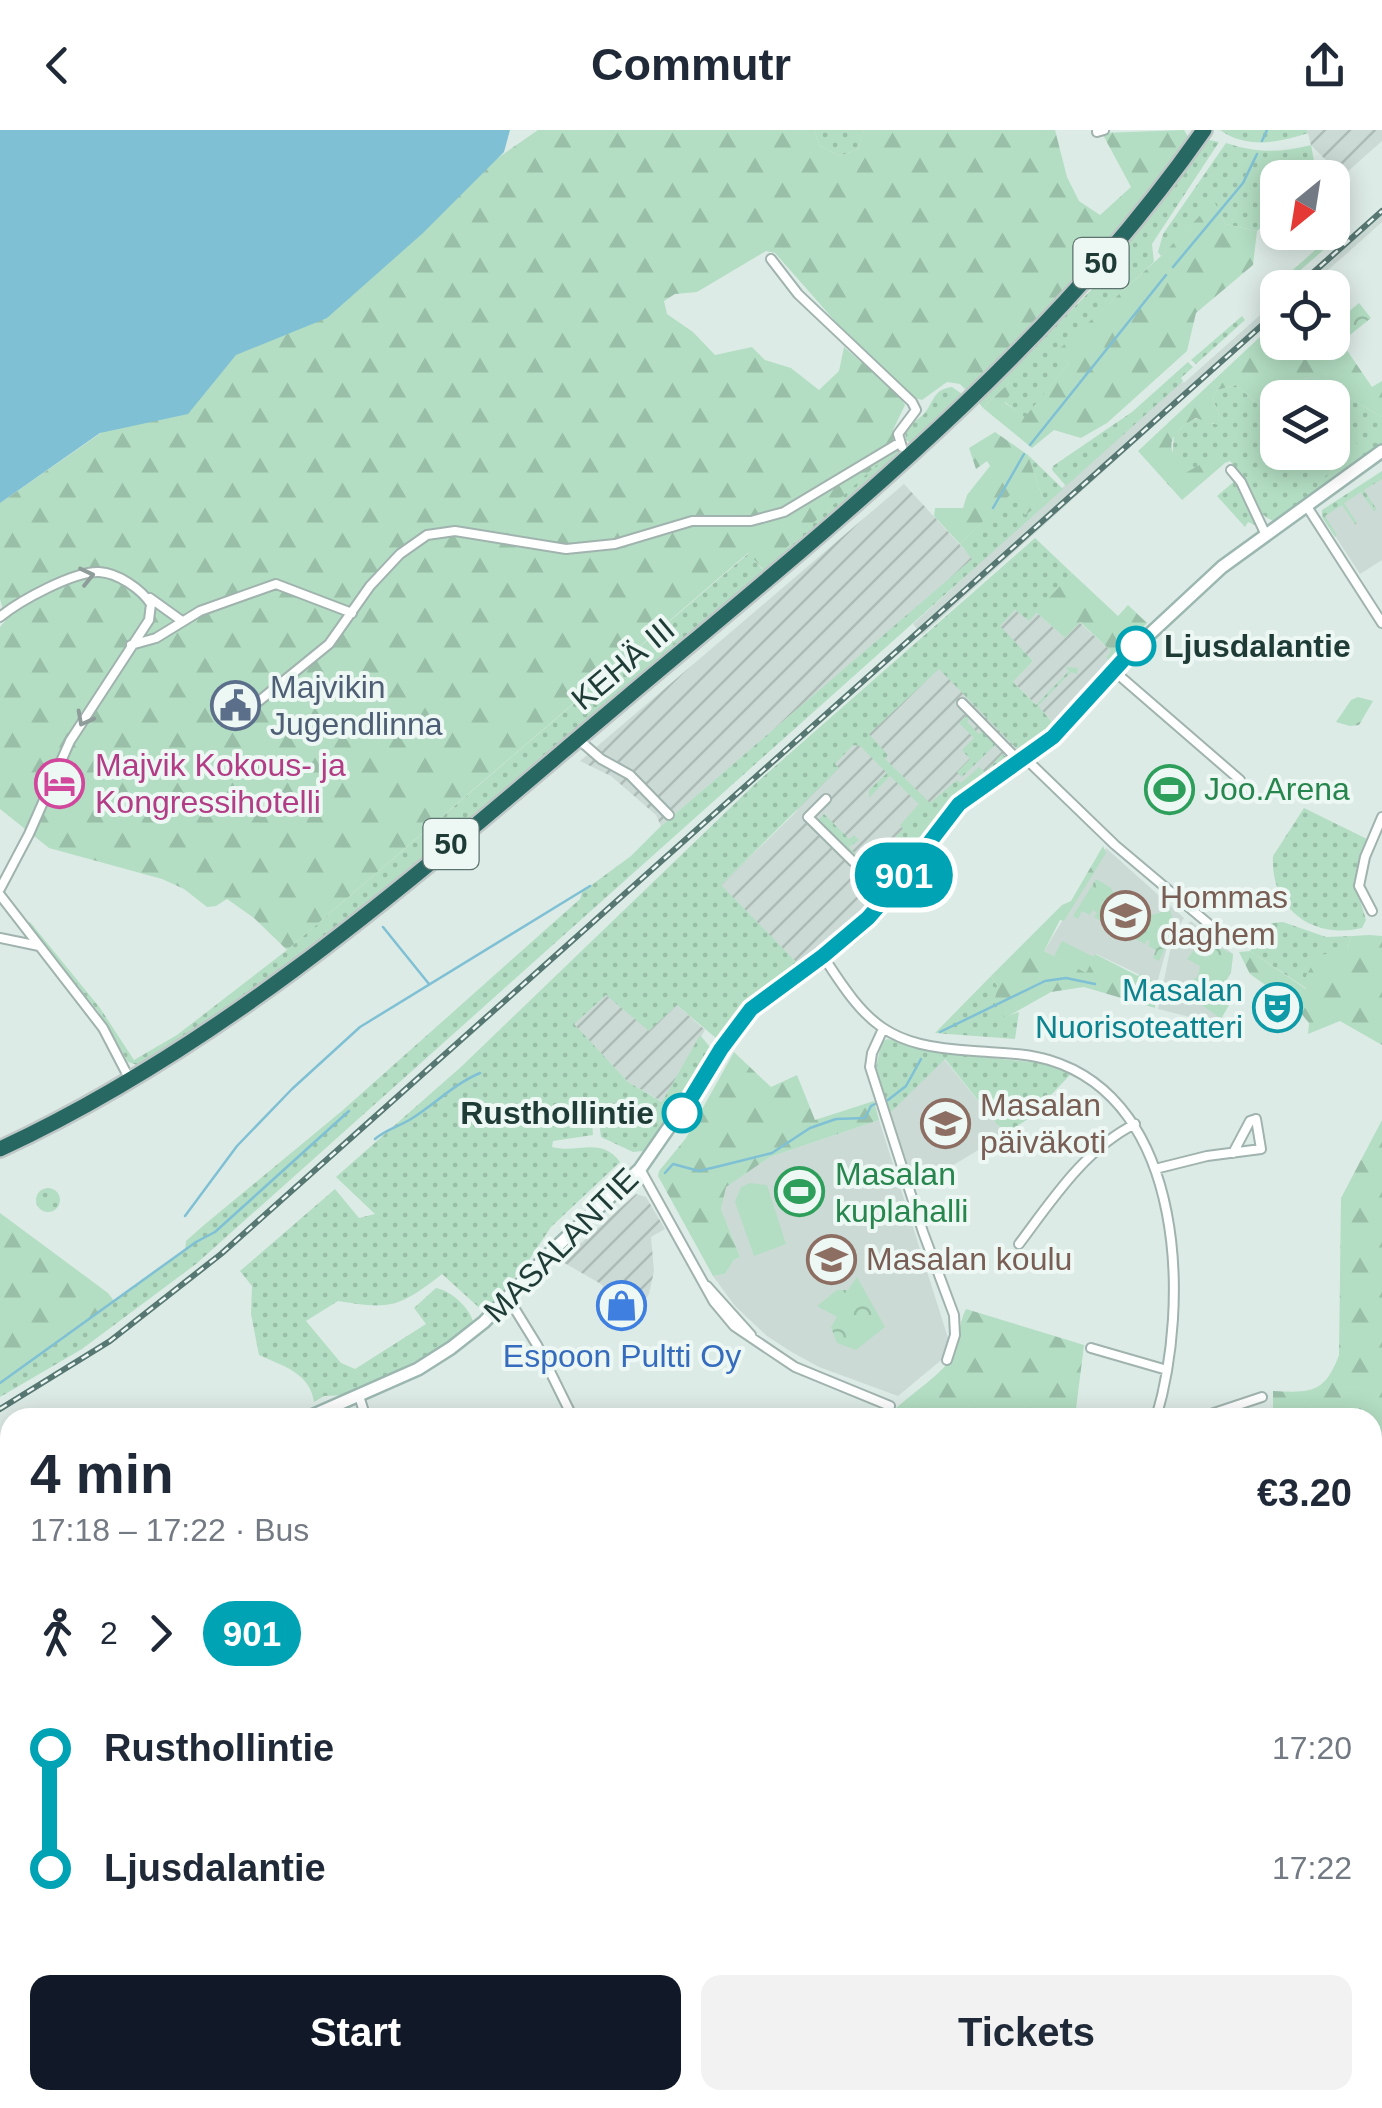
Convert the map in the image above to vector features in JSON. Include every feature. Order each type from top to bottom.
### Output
[{"type":"highway","name":"KEHÄ III","points":[[0,1149],[132,1082],[212,1030],[318,952],[912,456],[1067,303],[1119,242],[1199,132]]},
{"type":"street","points":[[770,260],[821,317],[912,402],[916,410],[900,428],[899,444]]},
{"type":"street","points":[[899,444],[912,456]]},
{"type":"street","points":[[260,701],[329,644],[370,586],[400,554],[427,536],[455,531],[566,549],[615,544],[692,521],[752,521],[784,512],[899,444]]},
{"type":"street","name":"MASALANTIE","points":[[331,1408],[443,1354],[476,1329],[640,1169],[682,1113],[740,1022],[761,1000],[823,956],[888,896],[959,804],[1064,726],[1178,606],[1266,533],[1382,451]]},
{"type":"street","points":[[1231,470],[1266,533]]},
{"type":"street","points":[[1306,505],[1382,623]]},
{"type":"street","points":[[0,617],[32,595],[92,572],[102,572],[124,580],[182,620]]},
{"type":"street","points":[[132,645],[156,638],[200,611],[276,584],[352,613]]},
{"type":"street","points":[[132,1082],[103,1028],[1,891],[70,742],[149,620],[151,604],[146,596]]},
{"type":"street","points":[[1114,671],[1240,780]]},
{"type":"street","points":[[962,702],[1116,846],[1210,925]]},
{"type":"street","points":[[578,738],[586,748],[630,775],[670,815]]},
{"type":"street","points":[[826,799],[808,817],[888,896]]},
{"type":"street","points":[[1372,911],[1359,886],[1365,858],[1382,817]]},
{"type":"street","points":[[0,938],[39,946]]},
{"type":"street","points":[[823,956],[852,1002],[900,1038],[937,1047],[1048,1060],[1094,1083],[1126,1110],[1155,1170],[1168,1231],[1174,1292],[1167,1370],[1158,1408]]},
{"type":"street","points":[[884,1029],[870,1067],[954,1315],[955,1335],[947,1360]]},
{"type":"street","points":[[1155,1170],[1261,1149],[1256,1119],[1250,1121],[1233,1153]]},
{"type":"street","points":[[1019,1244],[1076,1171],[1113,1137],[1135,1124]]},
{"type":"street","points":[[640,1169],[724,1317],[819,1379],[889,1408]]},
{"type":"street","points":[[508,1298],[567,1408]]},
{"type":"street","points":[[1090,1348],[1167,1370]]},
{"type":"street","points":[[359,1396],[363,1408]]},
{"type":"street","points":[[1229,1408],[1262,1397]]},
{"type":"shaded area","points":[[1307,130],[1382,130],[1382,141],[1350,169],[1350,160],[1326,160],[1311,145]]},
{"type":"shaded area","points":[[1382,207],[1382,222],[1344,256],[1328,270],[1311,270],[1334,250],[1350,250],[1350,235]]},
{"type":"shaded area","points":[[1260,315],[1260,330],[922,635],[913,624],[1177,383],[1185,382]]},
{"type":"shaded area","points":[[1382,477],[1382,560],[1360,574],[1322,516]]},
{"type":"shaded area","points":[[904,484],[973,559],[661,826],[656,815],[611,776],[580,761]]},
{"type":"shaded area","points":[[1015,610],[1028,620],[1036,612],[1065,638],[1079,622],[1112,652],[1115,662],[1052,731],[1054,723],[1013,682],[1033,661],[999,626]]},
{"type":"shaded area","points":[[926,647],[1023,753],[952,803],[870,910],[800,966],[720,886],[794,814]]},
{"type":"shaded area","name":"Hommas daghem","points":[[1106,848],[1184,918],[1168,944],[1157,983],[1096,954],[1086,973],[1044,951]]},
{"type":"shaded area","points":[[1191,921],[1233,954],[1231,972],[1218,996],[1230,1003],[1218,1024],[1158,1009],[1170,951],[1181,930]]},
{"type":"shaded area","points":[[605,995],[619,1003],[677,1005],[705,1030],[663,1102],[628,1082],[573,1024]]},
{"type":"shaded area","name":"Masalan päiväkoti","points":[[944,1059],[1005,1134],[915,1188],[890,1113]]},
{"type":"shaded area","name":"Masalan koulu","points":[[879,1120],[950,1344],[945,1357],[898,1396],[819,1367],[790,1351],[735,1306],[713,1276],[725,1274],[740,1257],[721,1209],[725,1187],[770,1157]]},
{"type":"shaded area","points":[[636,1194],[646,1197],[665,1229],[651,1237],[654,1271],[649,1294],[638,1311],[608,1328],[597,1309],[613,1298],[601,1284],[561,1261]]},
{"type":"green space","points":[[538,130],[814,130],[820,146],[840,156],[858,149],[864,130],[1055,130],[1067,177],[1079,201],[1100,215],[1131,187],[1102,133],[1184,130],[1190,140],[1065,294],[969,393],[960,384],[947,382],[922,400],[915,398],[857,346],[775,253],[766,251],[697,292],[675,294],[664,301],[667,314],[693,332],[715,355],[752,347],[765,360],[791,368],[819,390],[839,371],[844,347],[898,394],[905,405],[893,430],[894,449],[763,569],[748,553],[287,950],[254,918],[227,899],[207,907],[184,889],[162,879],[49,848],[0,809],[0,627],[6,620],[0,599],[0,503]]},
{"type":"green space","points":[[814,130],[864,130],[858,149],[840,156],[820,146]]},
{"type":"green space","points":[[1220,130],[1307,130],[1308,133],[1252,142]]},
{"type":"green space","points":[[1209,140],[1219,142],[1152,244],[1154,262],[1056,353],[1069,363],[1025,418],[1005,402],[1010,382],[983,408],[979,403],[1092,289]]},
{"type":"green space","points":[[1226,143],[1268,151],[1311,145],[1314,160],[1260,160],[1257,231],[1225,224],[1214,202],[1161,256],[1158,252],[1163,234]]},
{"type":"green space","points":[[1214,201],[1225,224],[1257,231],[1253,265],[1196,313],[1187,351],[1107,423],[1081,438],[1054,430],[1032,448],[983,408],[1010,382],[1014,387],[1005,403],[1025,417],[1069,363],[1055,353],[1161,256]]},
{"type":"green space","points":[[1315,250],[1323,250],[1300,270],[1293,270]]},
{"type":"green space","points":[[1359,303],[1371,318],[1350,335],[1350,311]]},
{"type":"green space","points":[[1242,316],[1245,320],[1196,364],[1191,360]]},
{"type":"green space","points":[[1260,337],[1260,360],[1350,360],[1350,355],[1372,387],[1382,381],[1382,417],[1350,398],[1350,380],[1260,380],[1259,405],[1236,385],[1217,390],[1212,398],[1222,420],[1218,425],[1196,418],[1174,436],[1172,449],[1187,472],[1214,457],[1225,463],[1182,500],[1138,451]]},
{"type":"green space","points":[[1188,362],[1193,367],[1181,378],[1183,381],[1066,486],[1052,470],[1053,466],[1132,412]]},
{"type":"green space","points":[[1236,385],[1260,405],[1260,470],[1348,470],[1275,521],[1255,505],[1230,461],[1214,458],[1187,473],[1172,458],[1174,435],[1192,420],[1213,424],[1222,420],[1212,398],[1217,390]]},
{"type":"green space","points":[[952,387],[965,396],[912,444],[906,440],[905,432],[924,414],[937,393]]},
{"type":"green space","points":[[1350,398],[1382,417],[1382,446],[1350,468],[1354,444],[1350,439]]},
{"type":"green space","points":[[995,432],[1028,455],[1044,502],[1025,515],[1013,492],[960,544],[934,516],[935,508],[963,508],[967,495],[990,466],[987,461],[976,469],[969,448]]},
{"type":"green space","points":[[1350,439],[1361,447],[1360,455],[1350,460]]},
{"type":"green space","points":[[894,449],[900,453],[897,461],[367,905],[245,999],[143,1067],[128,1062],[98,1011],[27,924],[30,922],[100,1008],[134,1060],[177,1035],[287,950],[749,553],[762,569]]},
{"type":"green space","points":[[1028,455],[1063,489],[196,1264],[82,1349],[0,1397],[0,1383],[185,1250],[186,1241],[343,1110],[580,899],[582,892],[631,856],[972,559],[960,544],[1013,491],[1044,502]]},
{"type":"green space","points":[[1313,470],[1331,470],[1324,478]]},
{"type":"green space","points":[[1382,471],[1382,479],[1364,490],[1377,510],[1361,492],[1344,503],[1357,523],[1342,505],[1325,516],[1335,537],[1322,517],[1322,510]]},
{"type":"green space","points":[[1237,479],[1257,521],[1255,525],[1248,522],[1245,527],[1217,496]]},
{"type":"green space","points":[[1035,538],[1072,573],[1029,621],[1015,610],[1000,626],[1033,661],[1013,682],[1036,705],[1069,671],[1065,667],[1078,668],[1077,674],[1071,672],[1038,706],[1054,724],[1052,731],[1020,752],[939,669],[869,734],[888,755],[885,759],[930,803],[979,767],[985,772],[1002,754],[1010,760],[1009,764],[952,803],[894,881],[876,857],[903,829],[900,825],[919,804],[890,776],[869,798],[869,790],[887,773],[860,746],[853,745],[835,764],[839,768],[721,885],[800,966],[748,1005],[717,1039],[677,1005],[649,1031],[606,995],[574,1024],[628,1082],[662,1102],[700,1035],[714,1052],[693,1086],[709,1056],[708,1049],[692,1088],[643,1151],[633,1152],[601,1137],[599,1121],[592,1122],[593,1135],[553,1141],[552,1147],[561,1149],[605,1150],[620,1162],[551,1227],[485,1313],[442,1274],[394,1303],[338,1301],[306,1321],[341,1363],[355,1369],[426,1324],[414,1308],[436,1288],[460,1301],[474,1324],[430,1354],[348,1395],[324,1396],[314,1402],[301,1377],[259,1355],[251,1314],[252,1286],[240,1271],[335,1189],[359,1218],[375,1214],[336,1177],[462,1066],[755,784]]},
{"type":"green space","points":[[1072,573],[1118,616],[1128,605],[1147,623],[1111,661],[1106,658],[1111,651],[1080,622],[1065,638],[1036,612]]},
{"type":"green space","points":[[1358,697],[1373,701],[1359,725],[1336,722],[1351,700]]},
{"type":"green space","points":[[968,714],[971,717],[967,722],[979,734],[983,730],[996,744],[962,777],[957,772],[970,759],[962,750],[974,738],[959,723]]},
{"type":"green space","points":[[114,773],[119,813],[98,815],[93,776]]},
{"type":"green space","points":[[1304,808],[1367,839],[1355,883],[1366,920],[1362,928],[1327,929],[1311,924],[1287,905],[1279,891],[1273,856]]},
{"type":"green space","points":[[824,814],[849,839],[854,835],[859,840],[849,847],[858,856],[851,855],[817,821]]},
{"type":"green space","points":[[1103,846],[1106,853],[1064,921],[1060,920],[1044,951],[1085,972],[1095,954],[1140,974],[1157,983],[1155,1008],[1084,987],[1051,992],[1005,1018],[994,1002],[998,987],[991,976],[1062,905],[1071,901]]},
{"type":"green space","points":[[1096,879],[1111,888],[1119,906],[1140,918],[1170,910],[1175,927],[1159,961],[1153,958],[1156,950],[1148,946],[1150,941],[1145,944],[1120,931],[1123,924],[1114,919],[1110,926],[1094,917],[1097,913],[1093,910],[1090,915],[1082,911],[1078,919],[1073,916]]},
{"type":"green space","points":[[896,894],[899,899],[861,939],[835,959],[836,953]]},
{"type":"green space","points":[[1283,922],[1326,937],[1352,936],[1347,949],[1307,989],[1250,951],[1272,923]]},
{"type":"green space","points":[[1352,936],[1382,936],[1382,1045],[1340,1021],[1308,1034],[1309,1023],[1295,1006],[1250,974],[1239,952],[1250,951],[1306,989],[1306,976],[1317,956],[1347,949]]},
{"type":"green space","points":[[1062,941],[1094,957],[1086,973],[1054,956]]},
{"type":"green space","points":[[1215,946],[1233,954],[1231,972],[1218,996],[1230,1003],[1221,1019],[1202,1005],[1209,990],[1192,981],[1200,966],[1187,959],[1195,949],[1206,958]]},
{"type":"green space","points":[[991,976],[998,987],[1005,1017],[1019,1012],[1015,1039],[935,1033]]},
{"type":"green space","points":[[888,1039],[952,1054],[1050,1064],[1071,1074],[1028,1119],[1005,1134],[945,1059],[890,1113],[876,1067],[882,1041]]},
{"type":"green space","points":[[734,1052],[771,1087],[797,1075],[815,1120],[874,1101],[879,1120],[770,1157],[726,1187],[721,1209],[740,1257],[725,1274],[713,1276],[658,1176],[686,1138]]},
{"type":"green space","points":[[1382,1120],[1382,1408],[1273,1408],[1273,1391],[1315,1388],[1328,1377],[1339,1355],[1341,1198]]},
{"type":"green space","points":[[750,1183],[767,1185],[786,1244],[754,1256],[735,1202],[741,1187]]},
{"type":"green space","points":[[48,1188],[57,1191],[57,1209],[48,1212],[39,1209],[36,1200],[39,1191]]},
{"type":"green space","points":[[0,1213],[114,1301],[0,1383]]},
{"type":"green space","points":[[857,1277],[885,1327],[856,1350],[837,1343],[831,1327],[837,1317],[817,1306],[837,1290],[848,1290]]},
{"type":"green space","points":[[966,1309],[1084,1345],[1076,1408],[897,1408],[953,1356]]},
{"type":"water","points":[[0,130],[510,130],[504,152],[423,233],[327,318],[236,355],[188,414],[100,433],[0,503]]},
{"type":"waterway","points":[[1262,141],[1267,130]]},
{"type":"waterway","points":[[1173,267],[1243,183],[1257,154]]},
{"type":"waterway","points":[[1030,445],[1166,275]]},
{"type":"waterway","points":[[993,508],[1024,454]]},
{"type":"waterway","points":[[185,1216],[237,1146],[360,1027],[590,886]]},
{"type":"waterway","points":[[383,927],[429,984]]},
{"type":"waterway","points":[[940,1032],[1045,981],[1066,978],[1095,984]]},
{"type":"waterway","points":[[888,1100],[906,1086],[921,1059]]},
{"type":"waterway","points":[[375,1139],[480,1073]]},
{"type":"waterway","points":[[665,1173],[673,1164],[699,1171],[772,1153],[810,1128],[836,1119],[865,1118],[875,1104]]},
{"type":"waterway","points":[[0,1383],[215,1232],[349,1111]]},
{"type":"railway","points":[[1316,270],[1382,211]]},
{"type":"railway","points":[[2,1408],[110,1341],[221,1254],[1260,327]]},
{"type":"bus line","name":"901","points":[[682,1113],[751,1009],[868,918],[959,804],[1053,737],[1136,646]]},
{"type":"place","name":"Ljusdalantie","points":[[1136,646]]},
{"type":"place","name":"Majvikin Jugendlinna","points":[[235,705]]},
{"type":"place","name":"Majvik Kokous- ja Kongressihotelli","points":[[60,783]]},
{"type":"place","name":"Joo.Arena","points":[[1169,789]]},
{"type":"place","name":"Hommas daghem","points":[[1125,915]]},
{"type":"place","name":"Masalan Nuorisoteatteri","points":[[1278,1008]]},
{"type":"place","name":"Rusthollintie","points":[[682,1113]]},
{"type":"place","name":"Masalan päiväkoti","points":[[945,1123]]},
{"type":"place","name":"Masalan kuplahalli","points":[[800,1192]]},
{"type":"place","name":"Masalan koulu","points":[[831,1259]]},
{"type":"place","name":"Espoon Pultti Oy","points":[[622,1306]]}]
